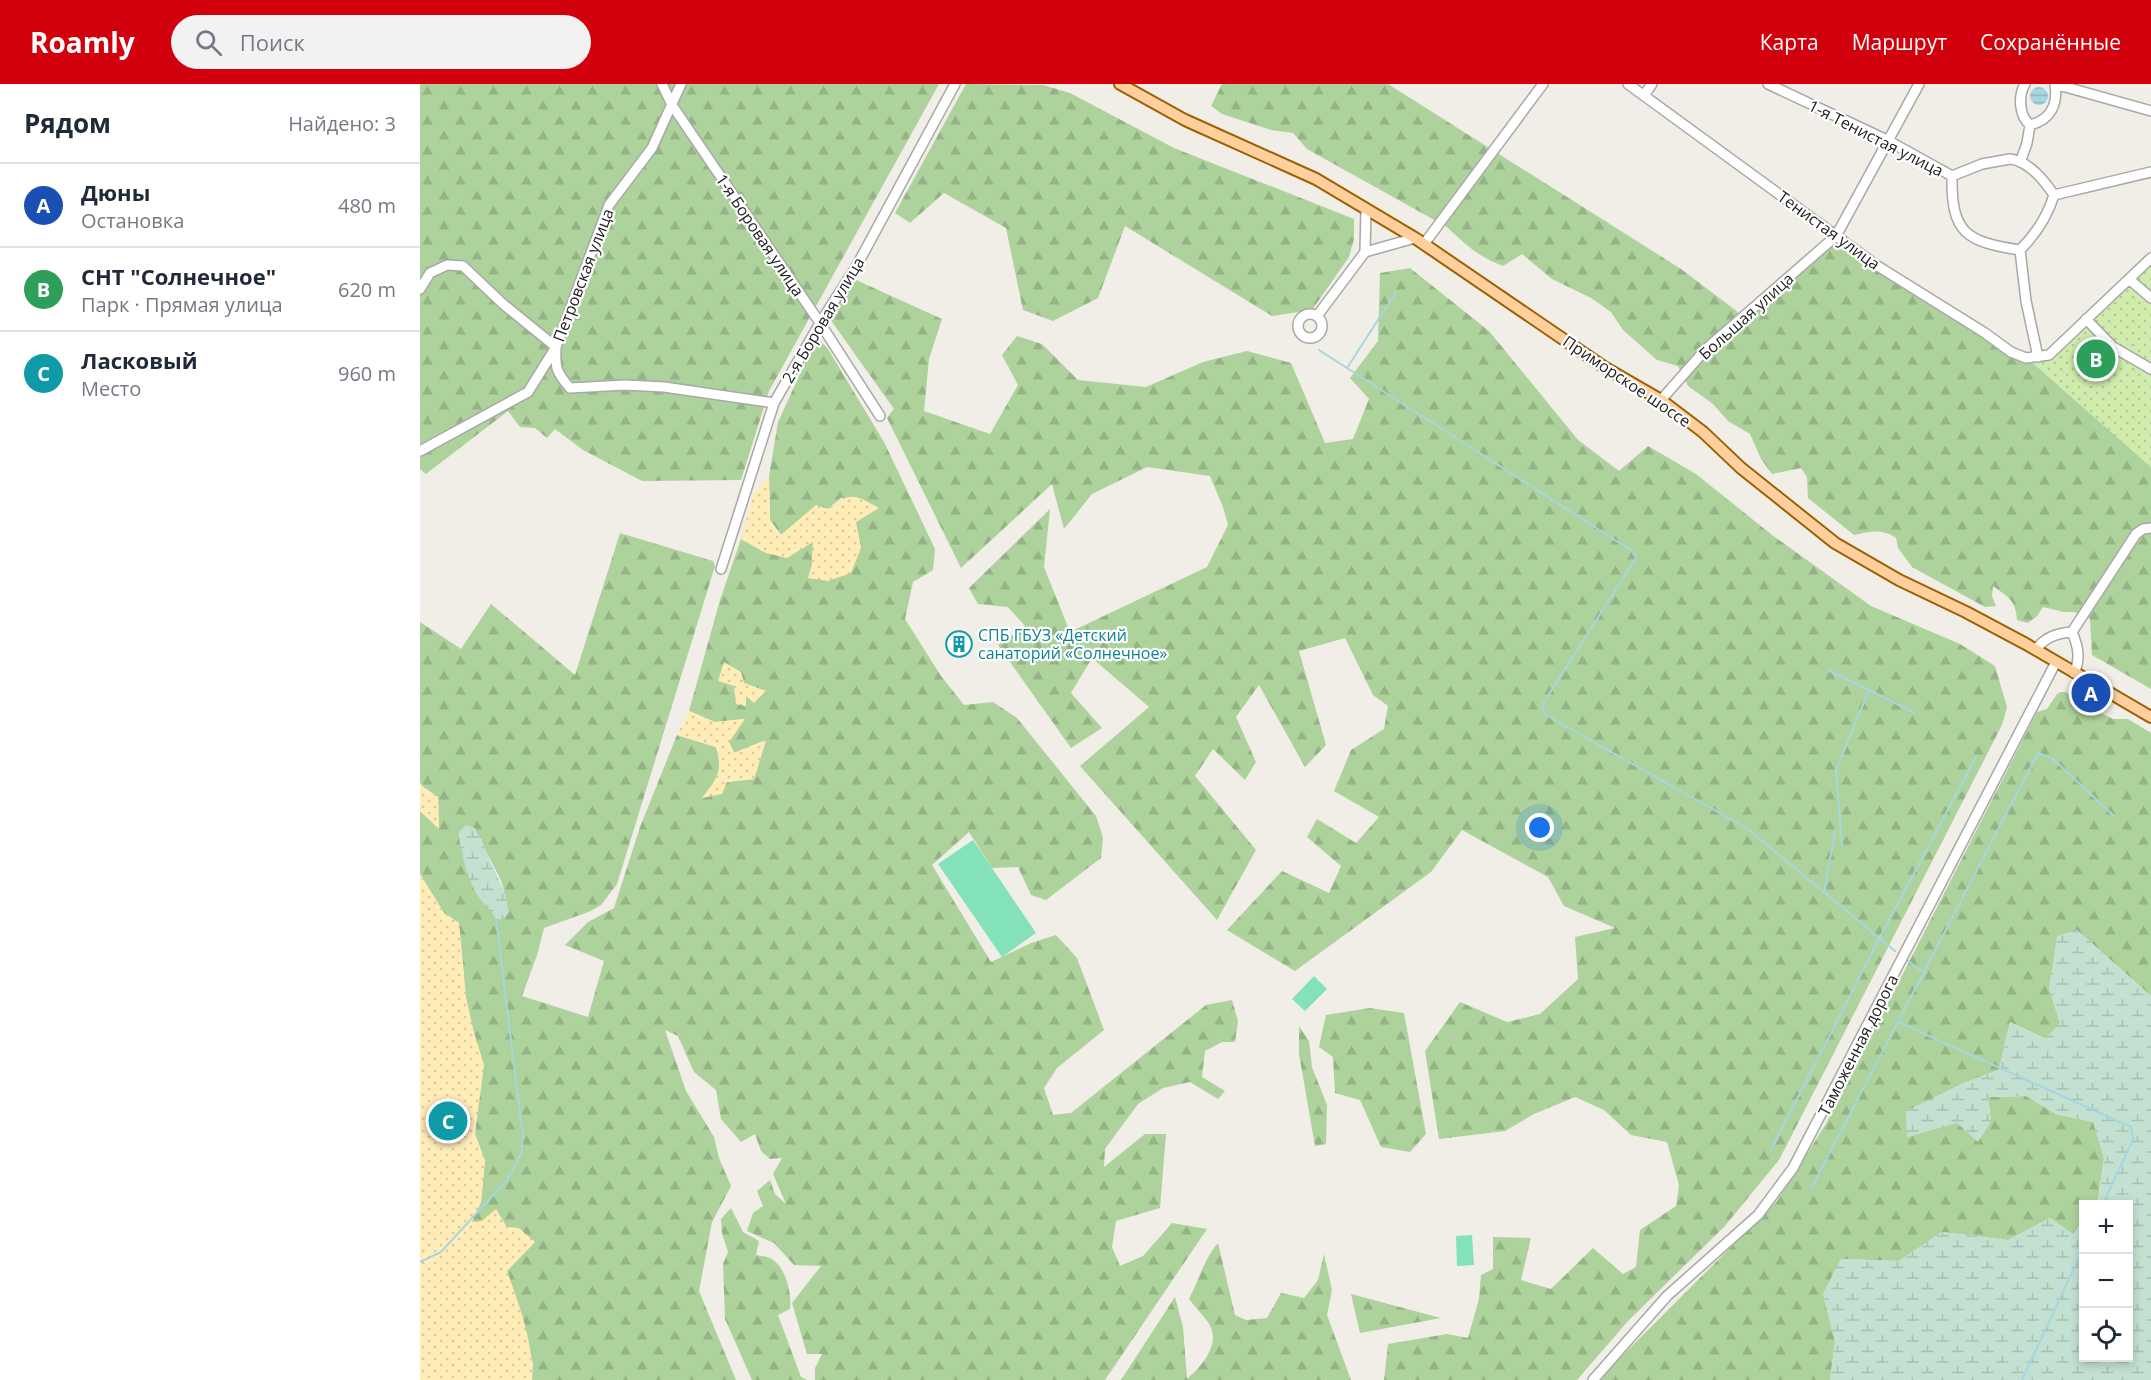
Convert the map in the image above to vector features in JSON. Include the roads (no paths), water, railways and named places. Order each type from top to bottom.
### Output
[{"type":"main road","name":"Приморское шоссе","points":[[1120,84],[1185,120],[1316,179],[1419,241],[1604,367],[1661,400],[1703,432],[1741,468],[1835,543],[1899,580],[1966,612],[2036,650],[2151,717]]},
{"type":"street","name":"1-я Боровая улица","points":[[662,84],[672,105],[820,323],[880,416]]},
{"type":"street","name":"Петровская улица","points":[[420,451],[528,392],[556,346],[609,205],[652,148],[681,84]]},
{"type":"street","name":"2-я Боровая улица","points":[[721,569],[774,403],[820,323],[862,257],[955,84]]},
{"type":"street","points":[[1365,252],[1419,241],[1543,84]]},
{"type":"street","name":"Тенистая улица","points":[[1628,84],[1876,265],[1985,333],[2011,352],[2026,358],[2038,357]]},
{"type":"street","points":[[1644,95],[1652,84]]},
{"type":"street","name":"1-я Тенистая улица","points":[[1768,84],[1887,140],[1952,176]]},
{"type":"street","points":[[1836,236],[1919,84]]},
{"type":"street","points":[[2025,84],[2021,90],[2021,108],[2026,122],[2030,125]]},
{"type":"street","points":[[2030,125],[2039,123],[2054,107],[2055,84],[2151,111]]},
{"type":"street","points":[[2021,160],[2028,143],[2030,125]]},
{"type":"street","points":[[2020,250],[1996,247],[1974,239],[1961,226],[1953,211],[1952,176],[1997,160],[2021,160],[2054,195]]},
{"type":"street","points":[[2054,195],[2151,172]]},
{"type":"street","points":[[2020,250],[2044,221],[2054,195]]},
{"type":"street","points":[[1317,316],[1365,252],[1366,209]]},
{"type":"street","name":"Большая улица","points":[[1661,400],[1706,349],[1836,236]]},
{"type":"street","points":[[2020,250],[2026,301],[2038,357],[2049,355],[2151,258]]},
{"type":"street","points":[[420,289],[430,273],[447,265],[463,266],[503,304],[556,346],[555,365],[558,374],[570,388],[625,385],[664,387],[774,403]]},
{"type":"street","points":[[2129,279],[2151,298]]},
{"type":"street","points":[[2086,319],[2114,347],[2151,369]]},
{"type":"street","points":[[2036,650],[2052,635],[2072,632],[2136,534],[2143,529],[2151,528]]},
{"type":"street","points":[[2072,632],[2079,657],[2079,664],[2074,673]]},
{"type":"street","name":"Таможенная дорога","points":[[1593,1380],[1667,1296],[1758,1215],[1793,1168],[2056,662]]},
{"type":"water","points":[[2039,87],[2047,92],[2048,96],[2043,104],[2039,105],[2031,100],[2030,96],[2035,88]]},
{"type":"waterway","points":[[1347,368],[1396,292]]},
{"type":"waterway","points":[[1319,350],[1632,551],[1636,558],[1542,705],[1544,714],[1748,829],[1895,951]]},
{"type":"waterway","points":[[1828,670],[1869,690],[1836,770],[1842,845]]},
{"type":"waterway","points":[[1869,690],[1913,712]]},
{"type":"waterway","points":[[1811,1189],[2038,753],[2053,759],[2114,816]]},
{"type":"waterway","points":[[1771,1150],[1879,939],[1976,757]]},
{"type":"waterway","points":[[1824,893],[1835,831]]},
{"type":"waterway","points":[[420,1262],[441,1252],[507,1180],[521,1154],[523,1137],[496,919]]},
{"type":"waterway","points":[[1907,960],[1924,973]]},
{"type":"waterway","points":[[1898,1022],[2131,1127],[2133,1139],[2105,1200]]},
{"type":"waterway","points":[[2022,1380],[2081,1254]]},
{"type":"place","name":"СНТ \"Солнечное\"","points":[[2096,359]]},
{"type":"place","name":"СПБ ГБУЗ «Детский санаторий «Солнечное»","points":[[959,644]]},
{"type":"place","name":"Дюны","points":[[2091,693]]},
{"type":"place","name":"Ласковый","points":[[448,1121]]}]
